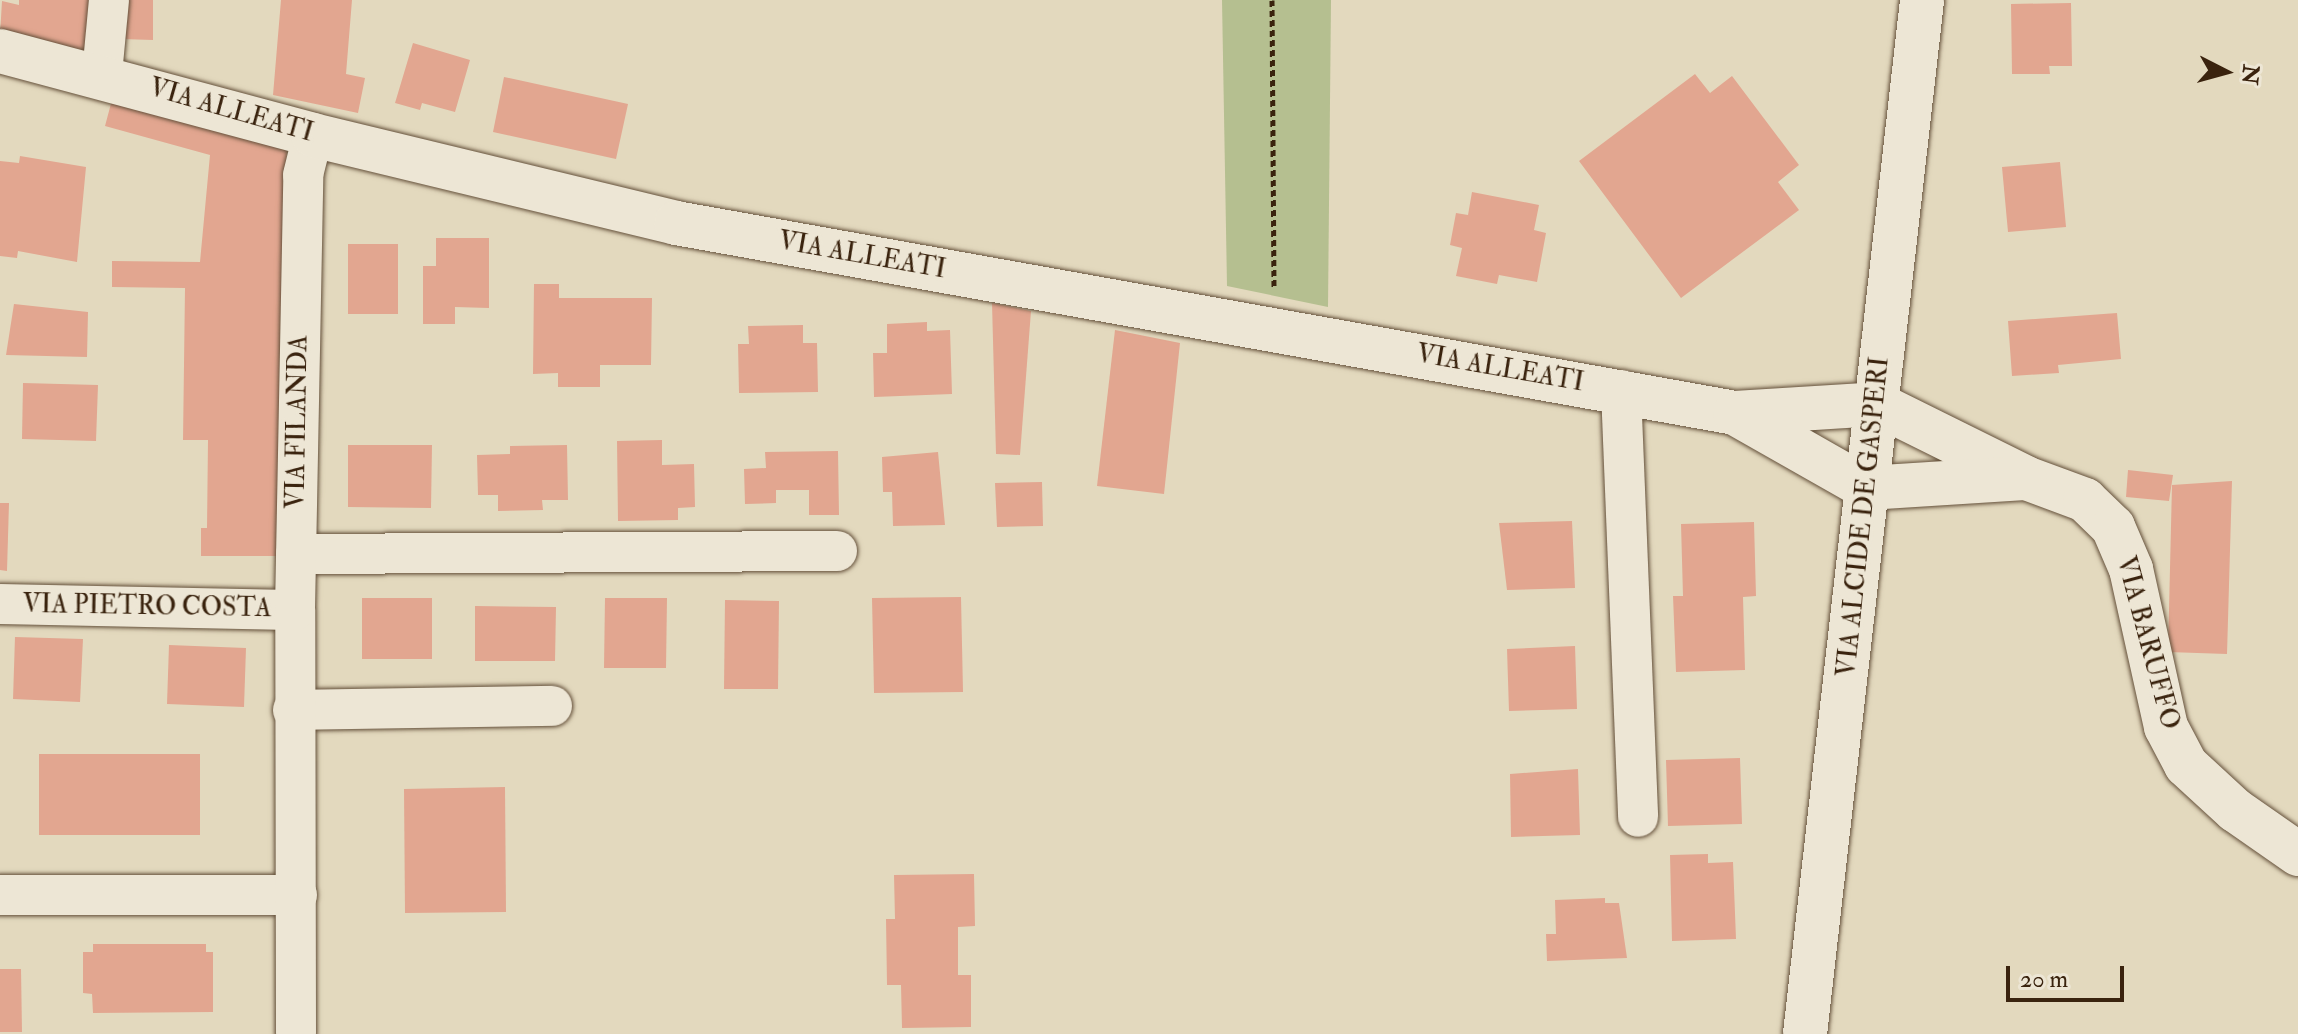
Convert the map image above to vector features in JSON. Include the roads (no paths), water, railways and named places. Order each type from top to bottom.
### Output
[{"type":"street","points":[[102,74],[109,0]]},
{"type":"street","name":"VIA ALCIDE DE GASPERI","points":[[1805,1034],[1922,0]]},
{"type":"street","name":"VIA ALLEATI","points":[[0,51],[102,74],[313,135],[676,223],[1621,390],[1735,413],[1877,404]]},
{"type":"street","name":"VIA FILANDA","points":[[296,1033],[293,710],[303,175],[313,135]]},
{"type":"street","points":[[1621,390],[1638,817]]},
{"type":"street","name":"VIA BARUFFO","points":[[1877,404],[2026,478],[2085,500],[2113,527],[2131,569],[2166,727],[2186,765],[2235,810],[2298,854]]},
{"type":"street","name":"VIA ALLEATI","points":[[1735,413],[1867,488]]},
{"type":"street","points":[[1867,488],[2026,478]]},
{"type":"street","points":[[296,554],[837,551]]},
{"type":"street","name":"VIA PIETRO COSTA","points":[[0,604],[295,610]]},
{"type":"street","points":[[293,710],[552,706]]},
{"type":"street","points":[[0,895],[297,895]]}]
